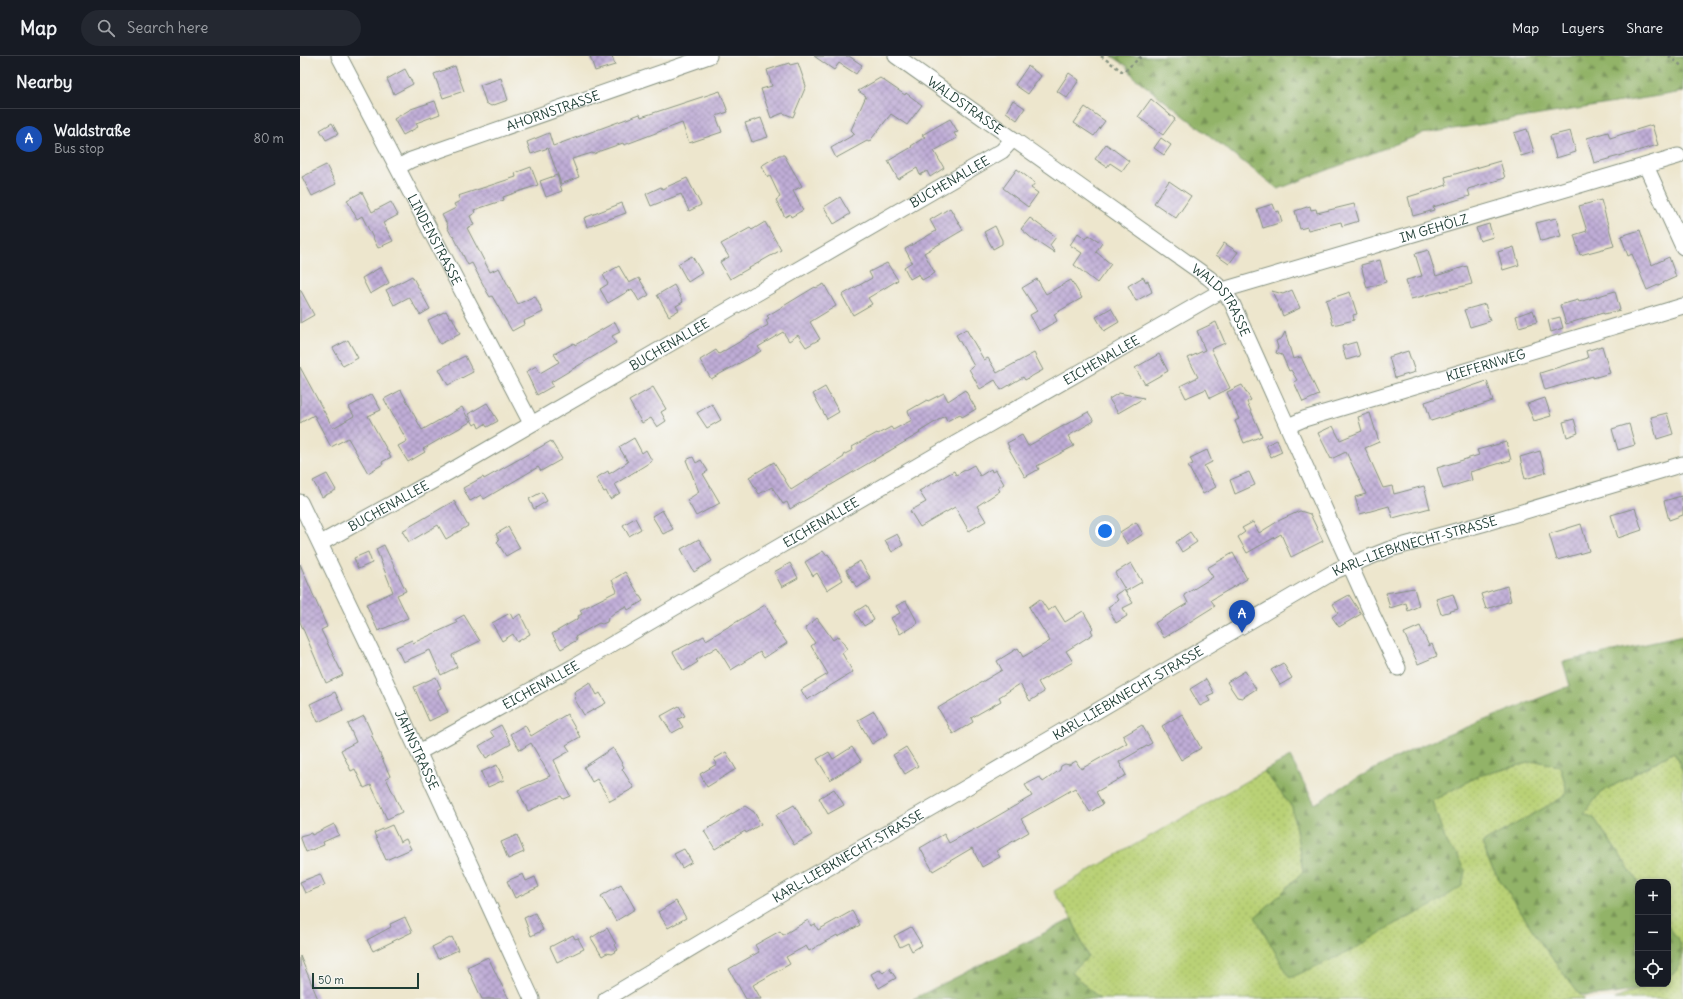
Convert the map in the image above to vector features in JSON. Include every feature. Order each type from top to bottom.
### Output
[{"type":"street","name":"LINDENSTRASSE","points":[[339,56],[532,423]]},
{"type":"street","name":"AHORNSTRASSE","points":[[398,167],[411,160],[709,56]]},
{"type":"street","name":"WALDSTRASSE","points":[[896,56],[1160,242],[1223,290],[1232,303],[1398,668]]},
{"type":"street","name":"BUCHENALLEE","points":[[321,543],[449,472],[907,207],[1002,151],[1013,139]]},
{"type":"street","name":"IM GEHÖLZ","points":[[1223,290],[1678,156]]},
{"type":"street","points":[[1646,166],[1683,247]]},
{"type":"street","name":"EICHENALLEE","points":[[419,752],[573,667],[1152,329],[1223,290]]},
{"type":"street","name":"KIEFERNWEG","points":[[1288,426],[1304,419],[1683,306]]},
{"type":"street","name":"KARL-LIEBKNECHT-STRASSE","points":[[606,999],[800,883],[1350,564],[1390,549],[1482,524],[1683,464]]},
{"type":"street","name":"JAHNSTRASSE","points":[[300,502],[321,543],[419,752],[532,999]]},
{"type":"path","points":[[1101,56],[1123,72],[1142,56]]},
{"type":"path","points":[[1669,56],[1683,67]]},
{"type":"green space","points":[[1112,56],[1683,56],[1683,92],[1422,134],[1278,189],[1134,77],[1127,66]]},
{"type":"green space","points":[[1683,636],[1683,771],[1674,752],[1600,793],[1584,814],[1594,818],[1636,879],[1635,987],[1642,987],[1615,994],[1595,996],[1579,994],[1543,946],[1490,864],[1482,843],[1565,796],[1566,787],[1560,766],[1536,761],[1478,776],[1432,801],[1447,845],[1457,855],[1465,871],[1462,886],[1430,907],[1394,924],[1353,950],[1290,978],[1255,917],[1281,894],[1303,871],[1292,807],[1264,771],[1290,757],[1315,804],[1355,779],[1420,746],[1570,686],[1563,662]]},
{"type":"green space","points":[[1674,752],[1683,771],[1683,999],[1615,999],[1644,987],[1671,987],[1671,976],[1680,944],[1671,930],[1671,879],[1636,879],[1594,818],[1584,814],[1600,793]]},
{"type":"green space","points":[[1536,761],[1560,766],[1566,787],[1565,796],[1483,843],[1490,864],[1543,946],[1579,994],[1585,999],[1100,999],[1071,972],[1088,957],[1072,919],[1054,891],[1264,771],[1292,807],[1303,871],[1281,894],[1394,924],[1430,907],[1457,855],[1447,845],[1432,801],[1478,776]]},
{"type":"green space","points":[[1072,919],[1088,957],[1071,972],[1100,999],[913,999]]},
{"type":"green space","points":[[1671,930],[1679,942],[1681,949],[1680,963],[1672,975]]},
{"type":"building","points":[[590,56],[612,56],[615,65],[595,71]]},
{"type":"building","points":[[814,56],[849,56],[862,65],[856,74],[839,63],[834,70]]},
{"type":"building","points":[[789,63],[790,65],[798,63],[806,86],[793,117],[783,113],[771,118],[761,89],[772,86],[767,70]]},
{"type":"building","points":[[455,66],[464,91],[443,98],[434,74]]},
{"type":"building","points":[[1028,66],[1041,76],[1028,94],[1015,85]]},
{"type":"building","points":[[405,69],[413,84],[394,94],[387,79]]},
{"type":"building","points":[[1069,73],[1079,80],[1067,98],[1057,91]]},
{"type":"building","points":[[501,78],[508,100],[491,106],[486,103],[480,85]]},
{"type":"building","points":[[880,78],[905,95],[906,93],[922,105],[907,125],[891,114],[869,142],[867,141],[836,158],[831,148],[855,134],[851,130],[866,96],[858,91]]},
{"type":"building","points":[[720,91],[728,112],[716,116],[722,132],[689,143],[682,123],[624,145],[623,143],[594,154],[592,153],[572,159],[579,177],[561,184],[548,148],[531,154],[527,142],[549,133],[553,146],[640,114],[641,117]]},
{"type":"building","points":[[1151,99],[1175,119],[1163,135],[1138,117]]},
{"type":"building","points":[[1013,100],[1025,108],[1017,120],[1006,112]]},
{"type":"building","points":[[435,101],[440,114],[416,123],[418,127],[403,135],[394,119],[411,109]]},
{"type":"building","points":[[1085,107],[1105,121],[1094,136],[1074,123]]},
{"type":"building","points":[[761,118],[768,137],[752,142],[745,123]]},
{"type":"building","points":[[950,119],[958,132],[954,133],[957,138],[934,151],[944,168],[930,177],[927,171],[920,175],[917,168],[898,179],[888,161],[912,147],[911,146],[925,137],[922,135]]},
{"type":"building","points":[[332,123],[338,134],[326,140],[320,130]]},
{"type":"building","points":[[1652,125],[1658,145],[1594,163],[1587,138],[1608,132],[1610,138]]},
{"type":"building","points":[[1527,129],[1534,152],[1521,156],[1514,133]]},
{"type":"building","points":[[1570,131],[1576,152],[1556,158],[1550,136]]},
{"type":"building","points":[[1161,138],[1171,145],[1164,155],[1154,148]]},
{"type":"building","points":[[1106,144],[1129,161],[1122,171],[1110,163],[1107,167],[1095,159]]},
{"type":"building","points":[[779,155],[784,155],[802,186],[793,191],[803,210],[791,217],[790,214],[785,217],[776,200],[780,197],[770,176],[768,177],[761,166]]},
{"type":"building","points":[[1500,161],[1505,178],[1468,189],[1470,196],[1433,207],[1434,210],[1413,216],[1408,197],[1447,185],[1445,177]]},
{"type":"building","points":[[326,165],[336,184],[312,196],[302,177]]},
{"type":"building","points":[[531,167],[538,185],[503,197],[504,200],[474,210],[475,213],[470,216],[474,225],[467,228],[490,272],[499,268],[518,304],[535,296],[543,312],[524,321],[525,324],[512,331],[492,296],[490,297],[487,292],[472,263],[468,265],[442,215],[456,208],[454,204],[460,201],[458,196],[516,177],[515,173]]},
{"type":"building","points":[[1017,169],[1035,183],[1031,188],[1038,193],[1028,207],[1003,188]]},
{"type":"building","points":[[557,175],[562,191],[546,197],[540,181]]},
{"type":"building","points":[[687,178],[701,205],[689,211],[681,194],[651,206],[646,194]]},
{"type":"building","points":[[1169,181],[1191,196],[1176,218],[1154,203]]},
{"type":"building","points":[[362,192],[372,212],[391,202],[398,215],[383,223],[393,241],[378,248],[362,216],[357,219],[347,200]]},
{"type":"building","points":[[840,197],[850,214],[834,224],[824,207]]},
{"type":"building","points":[[1601,200],[1614,246],[1580,255],[1574,235],[1587,231],[1579,206]]},
{"type":"building","points":[[622,203],[626,213],[587,227],[584,218]]},
{"type":"building","points":[[1273,204],[1276,212],[1279,211],[1282,222],[1263,228],[1257,209]]},
{"type":"building","points":[[1354,204],[1359,221],[1342,226],[1341,222],[1308,230],[1307,227],[1300,229],[1295,211],[1310,206],[1311,210],[1316,209],[1317,213]]},
{"type":"building","points":[[950,208],[963,230],[924,253],[935,273],[922,280],[919,274],[910,279],[904,267],[912,262],[905,249],[936,231],[930,220]]},
{"type":"building","points":[[1030,218],[1056,237],[1050,245],[1055,253],[1037,241],[1036,242],[1021,229]]},
{"type":"building","points":[[1556,218],[1561,236],[1541,241],[1536,223]]},
{"type":"building","points":[[765,222],[781,250],[730,279],[720,262],[729,257],[721,244],[750,228],[752,230]]},
{"type":"building","points":[[1489,224],[1493,237],[1480,241],[1476,228]]},
{"type":"building","points":[[995,226],[1002,240],[1002,244],[993,249],[984,232]]},
{"type":"building","points":[[1640,230],[1652,265],[1669,257],[1676,277],[1647,290],[1632,254],[1628,256],[1621,236]]},
{"type":"building","points":[[1078,233],[1086,239],[1089,235],[1102,243],[1096,252],[1111,264],[1097,283],[1074,265],[1082,253],[1070,245]]},
{"type":"building","points":[[1224,243],[1238,252],[1229,264],[1216,255]]},
{"type":"building","points":[[1514,247],[1519,265],[1503,270],[1498,252]]},
{"type":"building","points":[[1428,250],[1436,276],[1467,266],[1472,284],[1411,299],[1406,280],[1422,276],[1415,254]]},
{"type":"building","points":[[692,256],[702,273],[688,282],[678,264]]},
{"type":"building","points":[[1380,260],[1386,282],[1367,288],[1361,265]]},
{"type":"building","points":[[887,263],[898,280],[868,298],[872,304],[853,315],[842,295],[872,278],[869,272]]},
{"type":"building","points":[[619,266],[629,283],[639,278],[649,295],[639,301],[632,289],[608,303],[600,289],[608,284],[603,275]]},
{"type":"building","points":[[381,267],[389,283],[370,294],[362,278]]},
{"type":"building","points":[[412,276],[430,309],[420,315],[409,297],[394,305],[386,290]]},
{"type":"building","points":[[1143,277],[1146,282],[1148,281],[1152,292],[1136,301],[1128,286]]},
{"type":"building","points":[[1037,279],[1046,294],[1071,280],[1082,298],[1054,314],[1057,321],[1039,331],[1030,315],[1037,311],[1022,288]]},
{"type":"building","points":[[824,284],[836,306],[810,322],[820,339],[806,347],[798,335],[789,341],[783,332],[758,347],[761,351],[711,379],[700,360],[716,350],[719,354],[768,325],[766,320],[769,318],[767,316],[815,287],[816,288]]},
{"type":"building","points":[[674,285],[683,302],[676,306],[679,310],[669,316],[657,295]]},
{"type":"building","points":[[300,289],[314,315],[300,323]]},
{"type":"building","points":[[1292,290],[1300,308],[1283,316],[1272,291],[1283,294]]},
{"type":"building","points":[[1615,291],[1620,310],[1603,313],[1566,324],[1560,305],[1578,300],[1579,302]]},
{"type":"building","points":[[1350,292],[1357,314],[1353,315],[1354,320],[1333,325],[1326,300]]},
{"type":"building","points":[[1485,304],[1490,321],[1470,327],[1464,310]]},
{"type":"building","points":[[1111,308],[1119,322],[1104,331],[1096,317]]},
{"type":"building","points":[[1533,310],[1537,322],[1519,327],[1516,316]]},
{"type":"building","points":[[446,311],[450,318],[452,317],[460,334],[440,344],[428,320]]},
{"type":"building","points":[[1560,317],[1563,328],[1551,332],[1548,320]]},
{"type":"building","points":[[615,322],[620,332],[612,336],[616,343],[551,382],[553,386],[537,395],[526,372],[536,366],[540,373],[559,362],[554,354],[574,343],[575,345]]},
{"type":"building","points":[[1216,322],[1225,343],[1211,349],[1230,388],[1210,398],[1206,389],[1186,398],[1180,386],[1198,377],[1188,358],[1205,350],[1197,331]]},
{"type":"building","points":[[966,329],[984,360],[988,358],[997,373],[1034,353],[1043,370],[1025,380],[1023,377],[1001,390],[995,380],[980,389],[969,369],[974,366],[956,335]]},
{"type":"building","points":[[1285,332],[1293,359],[1301,357],[1319,395],[1303,402],[1294,382],[1297,380],[1291,370],[1289,371],[1282,355],[1276,353],[1278,347],[1276,341],[1282,338]]},
{"type":"building","points":[[348,340],[358,358],[343,366],[333,348]]},
{"type":"building","points":[[1356,342],[1360,356],[1346,360],[1342,346]]},
{"type":"building","points":[[1602,346],[1610,373],[1593,378],[1593,376],[1545,390],[1540,373],[1588,358],[1586,351]]},
{"type":"building","points":[[1408,351],[1415,372],[1395,378],[1389,357]]},
{"type":"building","points":[[1159,354],[1168,371],[1145,384],[1135,368]]},
{"type":"building","points":[[465,356],[473,372],[448,385],[439,369]]},
{"type":"building","points":[[300,367],[333,428],[354,416],[349,407],[372,394],[381,410],[368,416],[391,457],[368,473],[348,438],[331,447],[314,415],[300,423]]},
{"type":"building","points":[[1487,381],[1493,401],[1431,421],[1425,402]]},
{"type":"building","points":[[1242,385],[1251,400],[1247,402],[1262,436],[1244,443],[1235,421],[1239,419],[1227,392]]},
{"type":"building","points":[[653,387],[666,409],[661,412],[666,421],[657,427],[651,418],[642,423],[629,401]]},
{"type":"building","points":[[825,387],[839,412],[827,419],[813,394]]},
{"type":"building","points":[[401,390],[422,430],[462,407],[470,422],[423,449],[425,452],[408,462],[398,446],[407,441],[384,399]]},
{"type":"building","points":[[965,390],[976,409],[962,417],[960,414],[947,421],[945,416],[919,432],[920,433],[790,509],[787,502],[783,504],[772,487],[759,494],[749,477],[774,462],[791,490],[844,457],[843,455],[853,450],[852,447],[877,433],[878,434],[891,427],[893,430],[912,420],[908,411],[927,400],[928,401],[944,393],[948,401]]},
{"type":"building","points":[[1119,393],[1144,398],[1118,413],[1109,399]]},
{"type":"building","points":[[1545,398],[1551,416],[1534,421],[1527,404]]},
{"type":"building","points":[[487,403],[498,421],[487,427],[485,424],[479,428],[477,423],[474,425],[468,414]]},
{"type":"building","points":[[712,404],[721,420],[707,428],[697,413]]},
{"type":"building","points":[[1088,412],[1094,421],[1068,436],[1074,446],[1037,466],[1039,469],[1025,477],[1007,443],[1022,435],[1028,446]]},
{"type":"building","points":[[1370,413],[1379,442],[1365,448],[1383,488],[1392,486],[1394,494],[1424,486],[1430,508],[1393,518],[1389,506],[1360,514],[1355,497],[1366,494],[1346,452],[1331,459],[1318,433],[1333,426],[1340,440],[1362,431],[1358,417]]},
{"type":"building","points":[[1667,413],[1673,434],[1657,439],[1651,417]]},
{"type":"building","points":[[1574,419],[1578,433],[1567,437],[1563,422]]},
{"type":"building","points":[[1629,424],[1635,445],[1618,450],[1612,429]]},
{"type":"building","points":[[634,438],[642,453],[646,450],[652,461],[615,484],[620,493],[610,499],[596,478],[608,471],[609,474],[628,462],[619,447]]},
{"type":"building","points":[[1277,440],[1282,452],[1271,457],[1266,445]]},
{"type":"building","points":[[551,441],[562,459],[541,471],[538,467],[484,499],[481,495],[470,501],[463,488],[483,477],[484,479]]},
{"type":"building","points":[[1506,442],[1511,460],[1470,472],[1472,480],[1443,489],[1437,468],[1479,455],[1477,450]]},
{"type":"building","points":[[1207,450],[1212,462],[1204,466],[1216,487],[1203,494],[1188,466],[1193,464],[1190,458]]},
{"type":"building","points":[[1540,451],[1546,473],[1525,479],[1520,457]]},
{"type":"building","points":[[693,457],[696,463],[701,460],[708,471],[703,474],[720,503],[696,516],[687,500],[699,492],[686,460]]},
{"type":"building","points":[[974,465],[980,476],[991,469],[992,472],[996,470],[1004,484],[998,488],[1000,491],[977,506],[986,521],[969,531],[955,507],[920,527],[910,511],[926,502],[919,491],[954,471],[956,475]]},
{"type":"building","points":[[1249,472],[1255,485],[1235,494],[1230,480]]},
{"type":"building","points":[[327,474],[336,490],[322,497],[313,481]]},
{"type":"building","points":[[542,492],[547,501],[534,509],[529,499]]},
{"type":"building","points":[[1681,496],[1683,515],[1669,520],[1664,501]]},
{"type":"building","points":[[454,501],[468,526],[446,539],[438,525],[409,542],[402,531]]},
{"type":"building","points":[[1635,508],[1642,530],[1618,538],[1611,515]]},
{"type":"building","points":[[662,510],[673,529],[663,534],[652,516]]},
{"type":"building","points":[[1300,511],[1310,514],[1323,541],[1291,557],[1281,534],[1247,553],[1238,537],[1245,532],[1242,528],[1253,522],[1259,533],[1280,520]]},
{"type":"building","points":[[635,518],[641,529],[629,536],[623,525]]},
{"type":"building","points":[[1136,522],[1143,534],[1127,544],[1120,532]]},
{"type":"building","points":[[1581,524],[1589,551],[1557,560],[1549,534]]},
{"type":"building","points":[[508,527],[520,548],[506,556],[497,542],[499,540],[496,534]]},
{"type":"building","points":[[1190,532],[1197,542],[1182,552],[1176,542]]},
{"type":"building","points":[[897,534],[903,545],[892,552],[885,540]]},
{"type":"building","points":[[699,539],[712,561],[694,572],[681,549]]},
{"type":"building","points":[[384,545],[406,591],[397,595],[408,618],[378,631],[366,604],[393,592],[376,549]]},
{"type":"building","points":[[823,551],[826,555],[828,554],[843,580],[827,590],[817,573],[813,576],[805,562]]},
{"type":"building","points":[[368,552],[372,563],[358,569],[354,558]]},
{"type":"building","points":[[1233,553],[1247,579],[1211,600],[1215,606],[1164,638],[1155,623],[1188,603],[1184,595],[1213,577],[1207,568]]},
{"type":"building","points":[[860,561],[871,579],[857,588],[846,570]]},
{"type":"building","points":[[790,563],[798,578],[782,587],[774,572]]},
{"type":"building","points":[[1131,563],[1142,582],[1126,591],[1115,573]]},
{"type":"building","points":[[300,564],[327,627],[321,630],[343,675],[326,683],[300,622]]},
{"type":"building","points":[[625,572],[643,601],[628,610],[626,606],[615,612],[608,618],[607,622],[602,624],[599,623],[575,637],[577,640],[561,649],[552,634],[579,618],[578,616],[582,614],[580,610],[617,591],[612,580]]},
{"type":"building","points":[[1507,586],[1511,601],[1486,609],[1481,594]]},
{"type":"building","points":[[1414,588],[1419,606],[1408,611],[1406,603],[1390,608],[1386,593]]},
{"type":"building","points":[[1124,589],[1133,603],[1123,608],[1127,616],[1116,623],[1108,607],[1118,600],[1115,595]]},
{"type":"building","points":[[1453,594],[1458,609],[1441,614],[1436,599]]},
{"type":"building","points":[[1349,595],[1361,614],[1339,627],[1332,617],[1338,613],[1333,604]]},
{"type":"building","points":[[1040,599],[1048,611],[1055,606],[1065,622],[1083,611],[1093,628],[1091,630],[1093,634],[1066,651],[1073,662],[1038,682],[1044,692],[1030,701],[1020,684],[999,697],[1001,701],[971,718],[973,722],[953,734],[938,708],[1002,670],[997,661],[1018,648],[1023,657],[1050,641],[1029,607]]},
{"type":"building","points":[[906,601],[918,623],[900,634],[891,618],[900,613],[896,606]]},
{"type":"building","points":[[765,605],[775,622],[773,623],[787,643],[764,658],[760,652],[731,670],[717,647],[696,660],[698,662],[684,671],[673,652],[704,636],[706,640]]},
{"type":"building","points":[[866,605],[874,620],[864,626],[855,612]]},
{"type":"building","points":[[510,613],[513,619],[520,614],[530,634],[517,642],[513,634],[502,641],[492,623]]},
{"type":"building","points":[[464,615],[480,641],[452,655],[457,667],[441,675],[430,650],[403,662],[396,647],[412,640],[413,643],[457,623],[455,620]]},
{"type":"building","points":[[817,618],[833,640],[839,636],[847,649],[842,653],[853,672],[807,700],[801,690],[828,674],[811,646],[815,643],[805,628]]},
{"type":"building","points":[[1420,626],[1429,646],[1432,644],[1437,656],[1418,664],[1404,633]]},
{"type":"building","points":[[1283,663],[1292,678],[1280,685],[1271,670]]},
{"type":"building","points":[[1245,671],[1256,689],[1242,698],[1237,697],[1227,682]]},
{"type":"building","points":[[436,677],[441,688],[437,690],[448,712],[429,721],[414,687]]},
{"type":"building","points":[[1206,679],[1214,693],[1207,696],[1210,701],[1200,706],[1190,689]]},
{"type":"building","points":[[590,682],[597,695],[600,693],[606,703],[584,715],[574,698],[576,696],[574,692]]},
{"type":"building","points":[[335,692],[343,710],[318,722],[310,704]]},
{"type":"building","points":[[679,706],[685,716],[678,719],[683,727],[672,733],[661,716]]},
{"type":"building","points":[[874,711],[888,734],[872,744],[858,720]]},
{"type":"building","points":[[567,714],[580,737],[566,745],[570,751],[554,760],[570,796],[563,799],[561,796],[528,811],[518,790],[550,776],[531,743],[520,750],[510,734],[525,725],[531,736]]},
{"type":"building","points":[[1182,714],[1201,748],[1181,760],[1162,726]]},
{"type":"building","points":[[364,716],[390,776],[386,778],[402,812],[387,819],[371,785],[364,788],[355,769],[351,771],[341,750],[356,742],[348,724]]},
{"type":"building","points":[[501,725],[511,744],[486,758],[479,746],[494,737],[490,731]]},
{"type":"building","points":[[1142,725],[1152,743],[1119,762],[1126,775],[1096,792],[1103,804],[1090,812],[1075,788],[1021,819],[1029,832],[996,851],[1000,857],[982,867],[972,848],[933,871],[920,848],[944,834],[949,843],[982,825],[1032,796],[1025,785],[1040,777],[1043,782],[1060,770],[1061,766],[1065,764],[1069,765],[1076,761],[1081,769],[1127,743],[1123,736]]},
{"type":"building","points":[[852,747],[861,761],[830,780],[817,759],[829,752],[833,759]]},
{"type":"building","points":[[906,747],[918,766],[905,774],[893,755]]},
{"type":"building","points":[[613,748],[624,767],[622,769],[634,788],[610,801],[597,779],[592,782],[584,767]]},
{"type":"building","points":[[726,752],[736,769],[707,787],[700,774],[717,764],[714,759]]},
{"type":"building","points":[[497,765],[504,780],[488,787],[481,772]]},
{"type":"building","points":[[834,789],[844,805],[828,814],[819,798]]},
{"type":"building","points":[[794,805],[812,835],[794,845],[776,815]]},
{"type":"building","points":[[745,806],[754,812],[761,824],[746,833],[745,831],[715,849],[704,831]]},
{"type":"building","points":[[334,824],[339,835],[323,842],[324,845],[306,852],[300,836],[311,833],[312,835]]},
{"type":"building","points":[[392,825],[400,842],[406,839],[411,849],[386,860],[374,833]]},
{"type":"building","points":[[517,835],[524,852],[508,859],[501,842]]},
{"type":"building","points":[[684,849],[692,862],[682,868],[674,854]]},
{"type":"building","points":[[320,874],[325,885],[305,893],[300,882]]},
{"type":"building","points":[[523,874],[526,881],[535,877],[539,887],[515,898],[507,881]]},
{"type":"building","points":[[621,884],[635,909],[616,921],[601,896]]},
{"type":"building","points":[[676,901],[686,918],[668,928],[658,912]]},
{"type":"building","points":[[852,911],[860,925],[838,937],[837,935],[809,951],[806,946],[786,957],[790,964],[753,985],[761,999],[746,999],[729,969],[759,952],[755,945],[780,931],[783,935],[808,920],[811,926],[815,924],[818,930]]},
{"type":"building","points":[[535,913],[543,930],[531,936],[524,918]]},
{"type":"building","points":[[405,917],[412,932],[373,951],[367,940],[391,927],[390,924]]},
{"type":"building","points":[[911,927],[922,945],[912,951],[908,943],[900,947],[894,936]]},
{"type":"building","points":[[607,928],[618,950],[611,954],[607,953],[602,956],[591,938]]},
{"type":"building","points":[[573,935],[575,939],[578,938],[584,949],[557,962],[550,947]]},
{"type":"building","points":[[452,937],[458,950],[438,959],[432,947]]},
{"type":"building","points":[[300,956],[318,999],[300,999]]},
{"type":"building","points":[[488,957],[509,999],[482,999],[467,967]]},
{"type":"building","points":[[889,968],[896,978],[879,988],[871,974],[880,969],[883,973]]},
{"type":"place","name":"Waldstraße","points":[[1242,633]]}]
